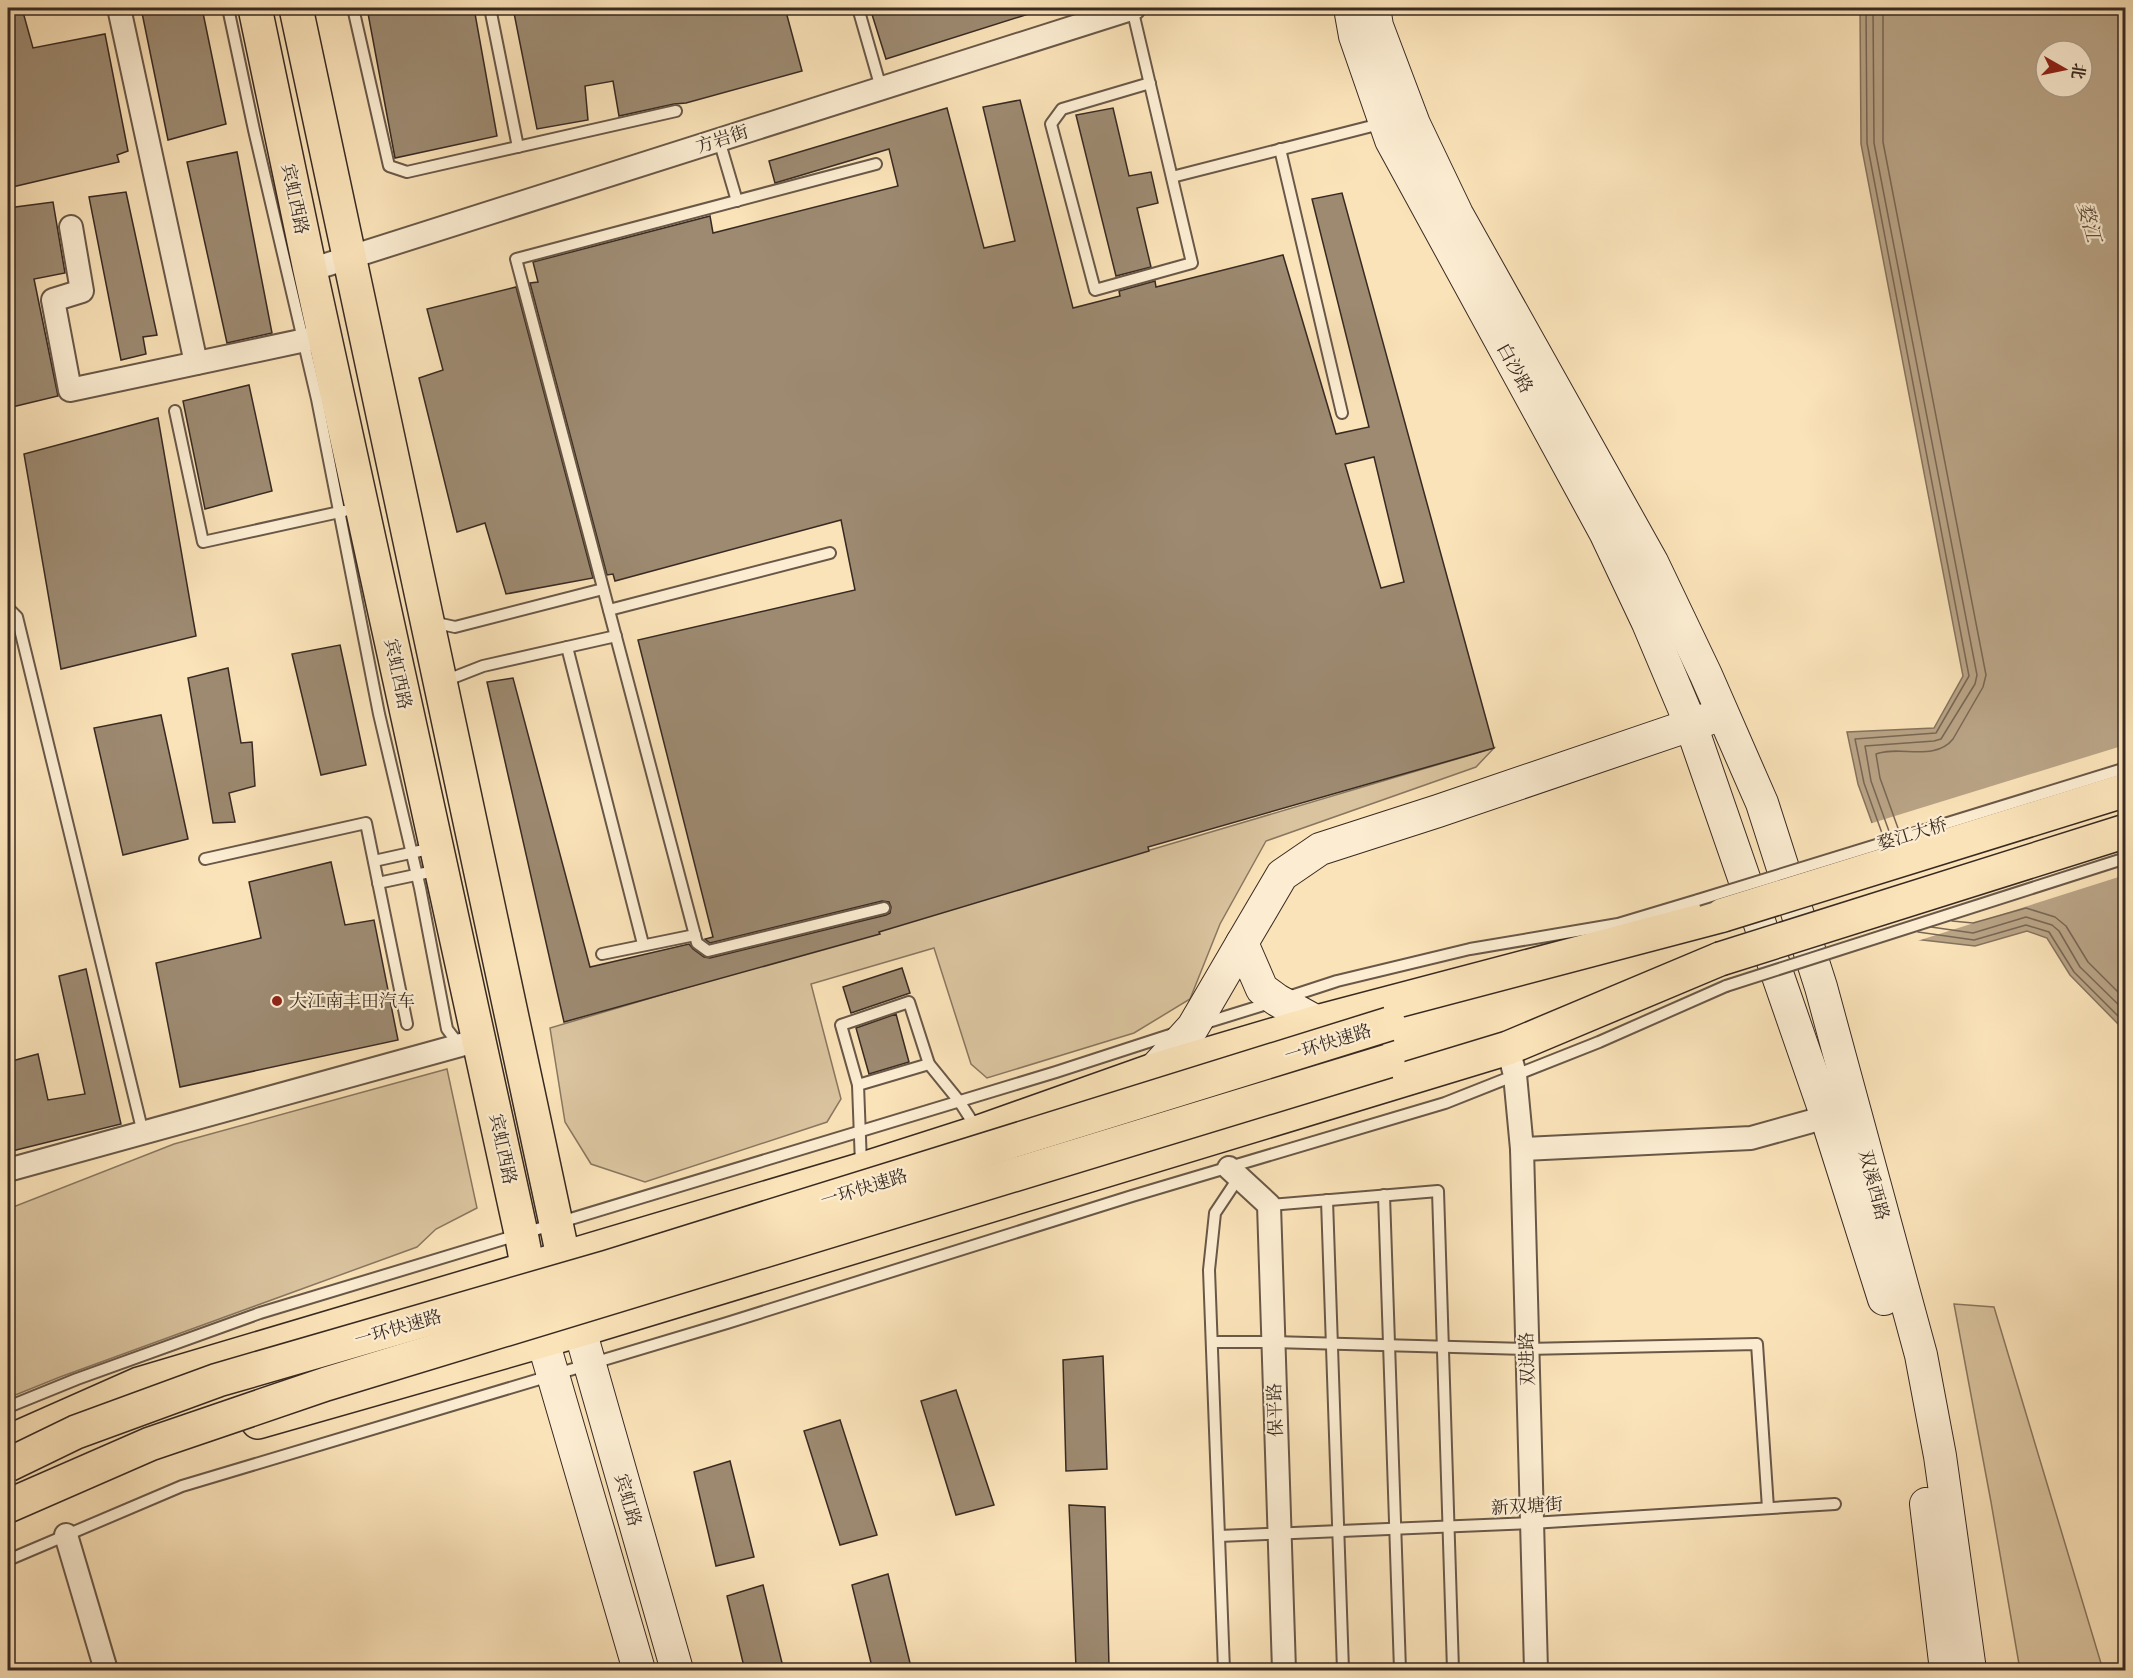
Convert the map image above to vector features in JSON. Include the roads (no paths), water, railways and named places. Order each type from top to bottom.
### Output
[{"type":"main road","name":"宾虹西路","points":[[255,8],[310,270],[314,338],[426,861],[469,1043],[521,1233],[526,1269],[543,1341]]},
{"type":"main road","name":"宾虹西路","points":[[296,8],[562,1258],[580,1330]]},
{"type":"main road","name":"白沙路","points":[[1350,8],[1355,36],[1384,122],[1396,150],[1605,532],[1648,623],[1691,725]]},
{"type":"main road","name":"白沙路","points":[[1374,8],[1377,26],[1414,124],[1457,214],[1652,562],[1723,714]]},
{"type":"main road","points":[[1154,1070],[1193,1027],[1282,875],[1320,849],[1723,714]]},
{"type":"main road","name":"双溪西路","points":[[1723,714],[1766,814],[1821,987],[1840,1113],[1897,1340],[1924,1485],[1946,1671]]},
{"type":"main road","name":"双溪西路","points":[[1691,725],[1840,1113],[1921,1354],[1940,1456],[1970,1671]]},
{"type":"main road","name":"婺江大桥","points":[[1711,908],[2126,790]]},
{"type":"main road","points":[[8,1519],[208,1437],[1511,1062],[1723,973],[2126,831]]},
{"type":"main road","points":[[8,1442],[139,1384],[860,1170],[979,1132],[1154,1070],[1711,908]]},
{"type":"main road","name":"一环快速路","points":[[8,1465],[76,1432],[218,1380],[608,1267],[1389,1024],[1711,908]]},
{"type":"main road","points":[[1242,943],[1262,989],[1317,1022]]},
{"type":"main road","name":"一环快速路","points":[[8,1506],[150,1444],[326,1384],[1388,1061],[1723,973]]},
{"type":"main road","name":"宾虹路","points":[[580,1330],[677,1671]]},
{"type":"main road","points":[[543,1341],[639,1671]]},
{"type":"street","points":[[119,8],[196,363]]},
{"type":"street","name":"方岩街","points":[[310,270],[881,88],[1107,12],[1133,8]]},
{"type":"street","points":[[71,227],[82,291],[53,300],[70,390],[314,338]]},
{"type":"street","points":[[8,1170],[469,1043]]},
{"type":"street","name":"双进路","points":[[1511,1062],[1522,1149],[1536,1671]]},
{"type":"street","points":[[1522,1149],[1751,1138],[1840,1113]]},
{"type":"street","points":[[1234,1172],[1269,1205]]},
{"type":"street","name":"保平路","points":[[1269,1205],[1284,1671]]},
{"type":"street","points":[[66,1535],[106,1671]]},
{"type":"lane","points":[[228,8],[254,130],[314,338]]},
{"type":"lane","points":[[353,8],[389,166],[407,172],[676,111]]},
{"type":"lane","points":[[490,8],[518,147]]},
{"type":"lane","points":[[858,8],[881,88]]},
{"type":"lane","points":[[1133,8],[1192,263],[1095,290],[1051,124],[1062,109],[1149,83]]},
{"type":"lane","points":[[1172,177],[1384,122]]},
{"type":"lane","points":[[719,140],[737,201]]},
{"type":"lane","points":[[1280,149],[1342,413]]},
{"type":"lane","points":[[876,165],[516,259],[698,943],[708,951],[884,908]]},
{"type":"lane","points":[[175,411],[203,542],[350,509]]},
{"type":"lane","points":[[609,610],[830,553]]},
{"type":"lane","points":[[426,621],[455,627],[603,589]]},
{"type":"lane","points":[[8,608],[17,617],[143,1133]]},
{"type":"lane","points":[[439,683],[483,666],[616,636]]},
{"type":"lane","points":[[567,647],[643,944]]},
{"type":"lane","name":"婺江大桥","points":[[1711,908],[2126,768]]},
{"type":"lane","points":[[205,859],[366,824],[406,1024]]},
{"type":"lane","points":[[1723,973],[2126,858]]},
{"type":"lane","points":[[374,861],[426,861]]},
{"type":"lane","points":[[378,883],[426,861]]},
{"type":"lane","points":[[8,1407],[76,1379],[260,1313],[959,1101],[1337,981],[1470,949],[1711,908]]},
{"type":"lane","points":[[602,954],[695,935]]},
{"type":"lane","points":[[860,1170],[862,1159],[858,1085],[841,1025],[909,1002],[929,1064],[959,1101],[979,1132]]},
{"type":"lane","points":[[8,1560],[182,1486],[1234,1172],[1445,1103],[1511,1062]]},
{"type":"lane","points":[[858,1085],[929,1064]]},
{"type":"lane","points":[[1224,1671],[1209,1270],[1215,1213],[1234,1172]]},
{"type":"lane","points":[[1269,1205],[1438,1191],[1453,1671]]},
{"type":"lane","points":[[1384,1195],[1400,1671]]},
{"type":"lane","points":[[1327,1200],[1343,1671]]},
{"type":"lane","points":[[1212,1342],[1390,1344],[1526,1349],[1757,1344],[1768,1508]]},
{"type":"lane","name":"新双塘街","points":[[1219,1536],[1532,1523],[1835,1504]]},
{"type":"water","name":"婺江","points":[[1860,8],[2125,8],[2125,1072],[2119,1025],[2070,975],[2047,938],[2027,931],[1975,946],[1914,939],[1858,784],[1847,732],[1934,728],[1963,676],[1861,144]]},
{"type":"place","name":"大江南丰田汽车","points":[[277,1001]]}]
